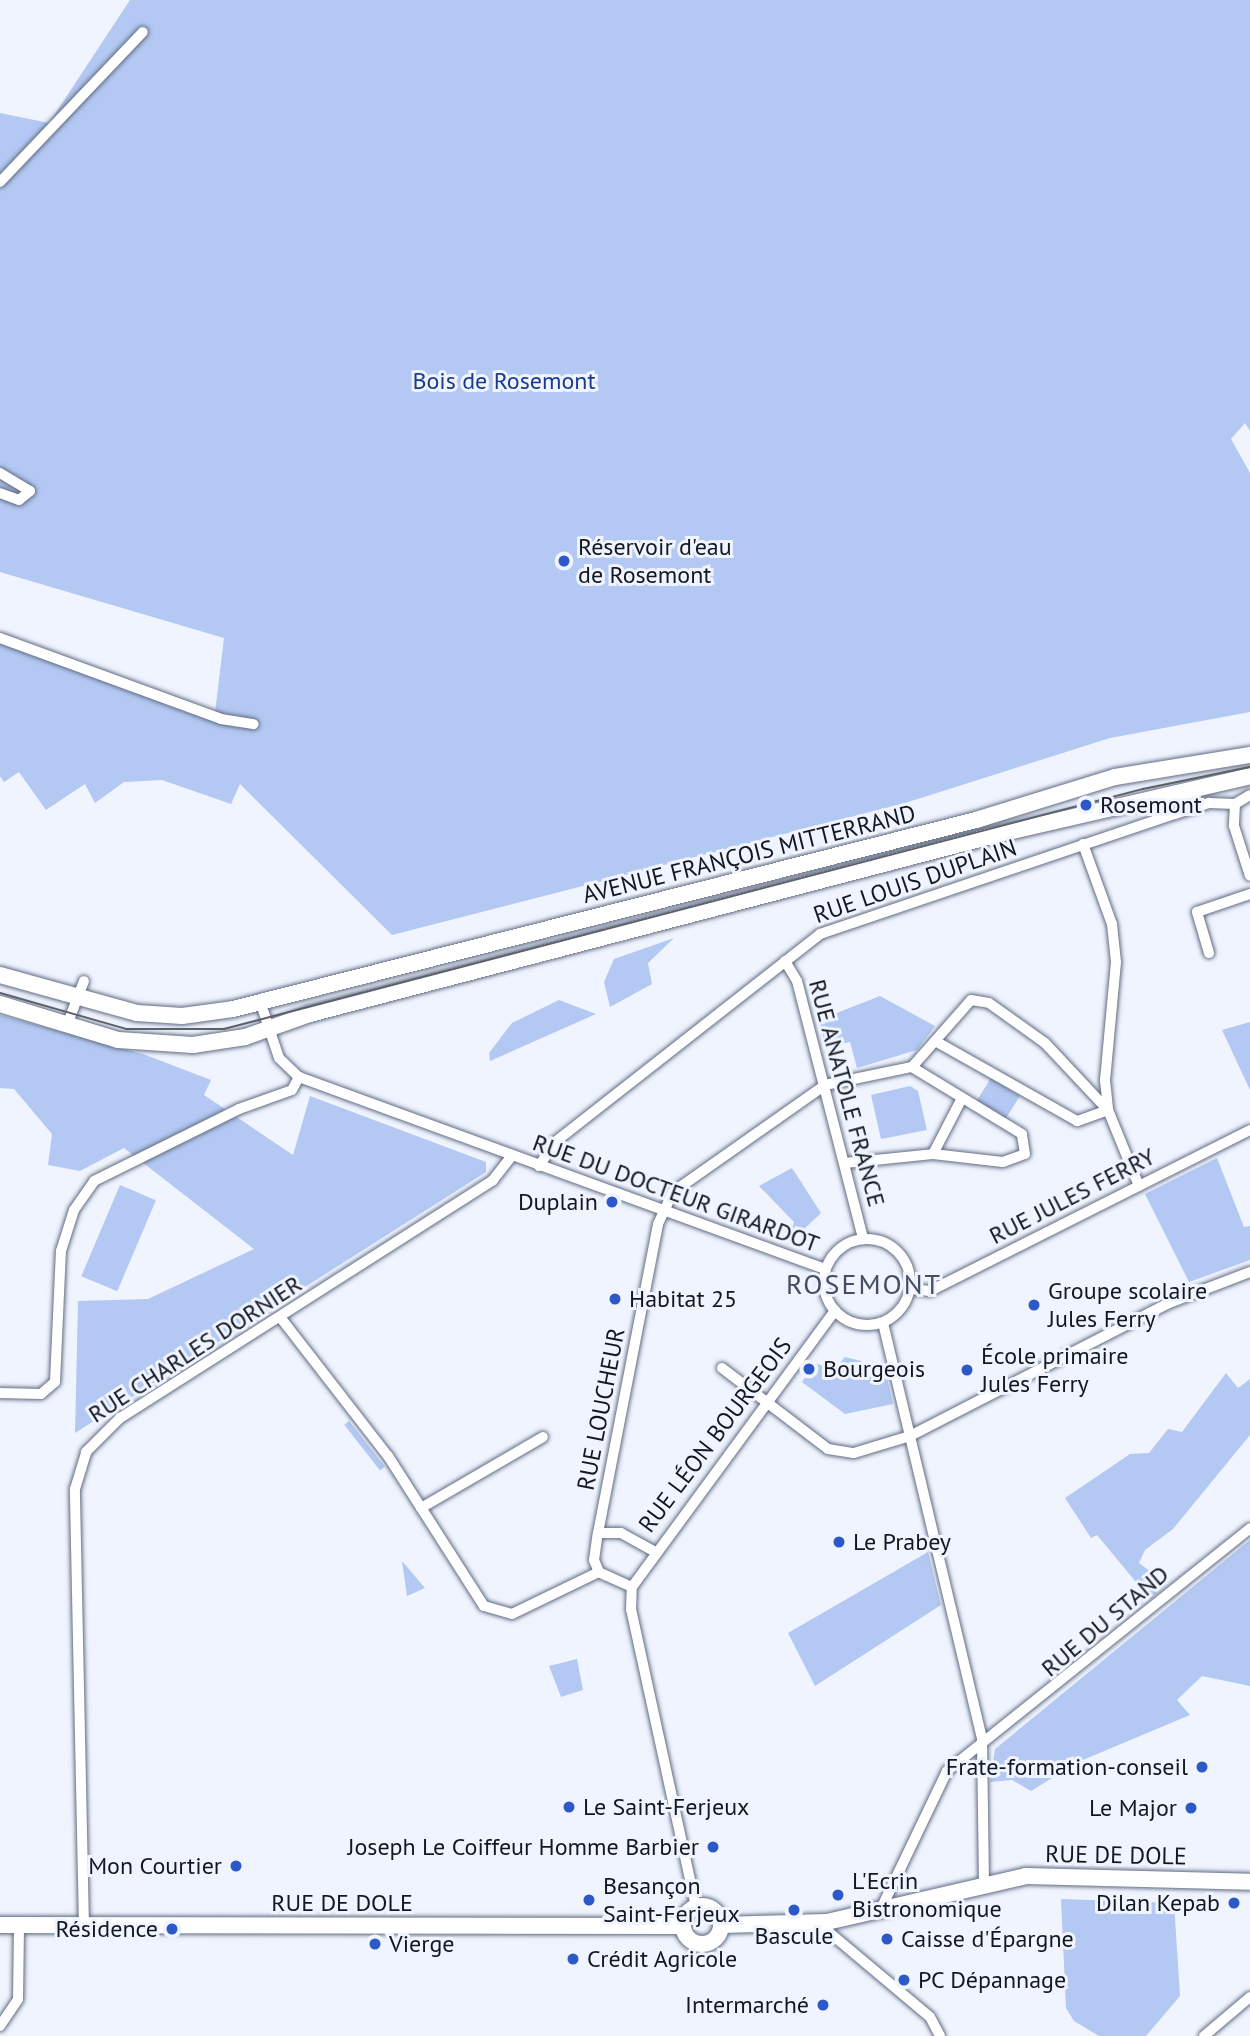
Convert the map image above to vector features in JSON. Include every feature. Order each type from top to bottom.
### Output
[{"type":"main road","name":"AVENUE FRANÇOIS MITTERRAND","points":[[0,975],[75,999],[183,1016],[260,1001],[976,820],[1115,777],[1250,755]]},
{"type":"main road","name":"AVENUE FRANÇOIS MITTERRAND","points":[[0,1004],[67,1025],[159,1045],[268,1032],[310,1014],[978,840],[1250,776]]},
{"type":"main road","name":"RUE DE DOLE","points":[[721,1925],[818,1923],[1026,1876],[1250,1882]]},
{"type":"main road","name":"RUE DE DOLE","points":[[984,1887],[1250,1892]]},
{"type":"main road","points":[[696,1907],[713,1910],[721,1925],[704,1944],[688,1938],[683,1926],[696,1907]]},
{"type":"main road","name":"RUE DE DOLE","points":[[0,1925],[683,1926]]},
{"type":"street","points":[[0,182],[143,32]]},
{"type":"street","points":[[0,473],[30,491],[19,500],[0,493]]},
{"type":"street","points":[[0,638],[221,719],[254,724]]},
{"type":"street","name":"RUE LOUIS DUPLAIN","points":[[539,1166],[555,1142],[820,933],[1209,803],[1235,804],[1250,795]]},
{"type":"street","points":[[1235,804],[1234,826],[1250,876]]},
{"type":"street","points":[[1083,844],[1112,924],[1116,962],[1105,1080],[1108,1110],[1139,1186]]},
{"type":"street","points":[[1209,953],[1196,912],[1250,894]]},
{"type":"street","name":"RUE ANATOLE FRANCE","points":[[785,961],[797,981],[863,1238]]},
{"type":"street","points":[[67,1025],[84,981]]},
{"type":"street","points":[[0,1393],[41,1394],[55,1382],[61,1251],[74,1210],[94,1181],[239,1109],[292,1090],[299,1077],[279,1058],[268,1032],[260,1001]]},
{"type":"street","points":[[663,1212],[673,1192],[825,1085],[912,1067],[937,1042],[964,1004],[989,1003],[1067,1061],[1108,1110]]},
{"type":"street","points":[[937,1042],[1077,1121],[1108,1110]]},
{"type":"street","points":[[845,1163],[933,1154],[1003,1162],[1025,1154],[1022,1134],[961,1100],[912,1067]]},
{"type":"street","name":"RUE DU DOCTEUR GIRARDOT","points":[[299,1077],[825,1269]]},
{"type":"street","points":[[933,1154],[961,1100]]},
{"type":"street","name":"RUE JULES FERRY","points":[[911,1289],[930,1291],[1250,1130]]},
{"type":"street","name":"RUE CHARLES DORNIER","points":[[84,1927],[79,1469],[100,1434],[493,1180],[512,1156]]},
{"type":"street","name":"RUE LOUCHEUR","points":[[599,1572],[594,1560],[598,1533],[663,1212]]},
{"type":"street","points":[[863,1238],[897,1250],[910,1272],[911,1289],[901,1310],[883,1323],[857,1324],[835,1311],[825,1291],[825,1269],[841,1247],[863,1238]]},
{"type":"street","points":[[722,1367],[767,1402],[841,1452],[911,1436],[1169,1303],[1250,1272]]},
{"type":"street","name":"RUE LÉON BOURGEOIS","points":[[632,1587],[654,1551],[835,1311]]},
{"type":"street","points":[[280,1317],[421,1508],[478,1600],[506,1614],[599,1572],[632,1587],[631,1610],[696,1907]]},
{"type":"street","points":[[883,1323],[982,1740],[984,1887]]},
{"type":"street","points":[[421,1508],[543,1437]]},
{"type":"street","name":"RUE DU STAND","points":[[880,1911],[947,1771],[982,1740],[1020,1718],[1250,1528]]},
{"type":"street","points":[[598,1533],[621,1533],[654,1551]]},
{"type":"street","points":[[818,1923],[930,2017],[940,2036]]},
{"type":"street","points":[[0,2026],[18,1999],[19,1926]]},
{"type":"street","points":[[1204,2036],[1250,1997]]},
{"type":"green space","name":"Bois de Rosemont","points":[[130,0],[1250,0],[1250,431],[1245,423],[1231,439],[1250,473],[1250,712],[1110,738],[905,803],[392,935],[240,784],[231,804],[162,780],[124,782],[95,803],[85,784],[46,810],[19,772],[4,782],[0,776],[0,641],[214,721],[224,638],[0,572],[0,113],[49,123]]},
{"type":"green space","points":[[674,938],[648,963],[652,984],[610,1007],[604,982],[614,959]]},
{"type":"green space","points":[[880,996],[935,1026],[917,1050],[857,1068],[850,1042],[826,1047],[819,1020]]},
{"type":"green space","points":[[559,1000],[596,1014],[490,1061],[489,1053],[512,1023]]},
{"type":"green space","points":[[0,1015],[143,1054],[211,1080],[204,1095],[293,1155],[310,1096],[486,1162],[486,1172],[75,1433],[78,1301],[148,1299],[254,1249],[124,1148],[80,1171],[48,1165],[52,1134],[14,1089],[0,1088]]},
{"type":"green space","points":[[1250,1022],[1250,1090],[1222,1030]]},
{"type":"green space","points":[[991,1078],[1020,1096],[1005,1120],[976,1102]]},
{"type":"green space","points":[[910,1086],[918,1091],[927,1130],[881,1139],[871,1095]]},
{"type":"green space","points":[[1217,1158],[1244,1227],[1250,1226],[1250,1260],[1189,1282],[1145,1194]]},
{"type":"green space","points":[[792,1168],[821,1213],[804,1229],[795,1226],[788,1241],[794,1222],[759,1186]]},
{"type":"green space","points":[[120,1185],[156,1200],[117,1291],[81,1276]]},
{"type":"green space","points":[[845,1357],[861,1361],[868,1377],[886,1374],[893,1404],[845,1414],[802,1382],[815,1363],[834,1370]]},
{"type":"green space","points":[[1226,1373],[1238,1388],[1250,1379],[1250,1435],[1173,1529],[1145,1550],[1139,1563],[1167,1584],[1150,1599],[1097,1535],[1091,1538],[1065,1498],[1130,1454],[1149,1453],[1168,1429],[1182,1432]]},
{"type":"green space","points":[[349,1421],[385,1467],[380,1470],[344,1425]]},
{"type":"green space","points":[[1250,1540],[1250,1686],[1202,1676],[1177,1700],[1190,1715],[1078,1762],[1031,1791],[1012,1780],[990,1782],[995,1749]]},
{"type":"green space","points":[[928,1552],[941,1605],[815,1686],[788,1633]]},
{"type":"green space","points":[[402,1561],[425,1588],[407,1596]]},
{"type":"green space","points":[[577,1659],[583,1690],[561,1697],[549,1666]]},
{"type":"green space","points":[[1061,1899],[1174,1903],[1180,1996],[1146,2036],[1099,2036],[1074,2021],[1066,2008]]},
{"type":"tram line","points":[[0,993],[126,1029],[224,1029],[1143,789],[1250,767]]},
{"type":"place","name":"Réservoir d'eau de Rosemont","points":[[564,561]]},
{"type":"place","name":"Rosemont","points":[[1086,805]]},
{"type":"place","name":"Duplain","points":[[612,1202]]},
{"type":"place","name":"Habitat 25","points":[[615,1299]]},
{"type":"place","name":"Groupe scolaire Jules Ferry","points":[[1034,1305]]},
{"type":"place","name":"Bourgeois","points":[[809,1369]]},
{"type":"place","name":"École primaire Jules Ferry","points":[[967,1370]]},
{"type":"place","name":"Le Prabey","points":[[839,1542]]},
{"type":"place","name":"Frate-formation-conseil","points":[[1202,1767]]},
{"type":"place","name":"Le Saint-Ferjeux","points":[[569,1807]]},
{"type":"place","name":"Le Major","points":[[1191,1808]]},
{"type":"place","name":"Joseph Le Coiffeur Homme Barbier","points":[[713,1847]]},
{"type":"place","name":"Mon Courtier","points":[[236,1866]]},
{"type":"place","name":"L'Ecrin Bistronomique","points":[[838,1895]]},
{"type":"place","name":"Besançon Saint-Ferjeux","points":[[589,1900]]},
{"type":"place","name":"Dilan Kepab","points":[[1234,1903]]},
{"type":"place","name":"Bascule","points":[[794,1910]]},
{"type":"place","name":"Résidence","points":[[172,1929]]},
{"type":"place","name":"Caisse d'Épargne","points":[[887,1939]]},
{"type":"place","name":"Vierge","points":[[375,1944]]},
{"type":"place","name":"Crédit Agricole","points":[[573,1959]]},
{"type":"place","name":"PC Dépannage","points":[[904,1980]]},
{"type":"place","name":"Intermarché","points":[[823,2005]]},
{"type":"district","name":"ROSEMONT","points":[[864,1284]]}]
